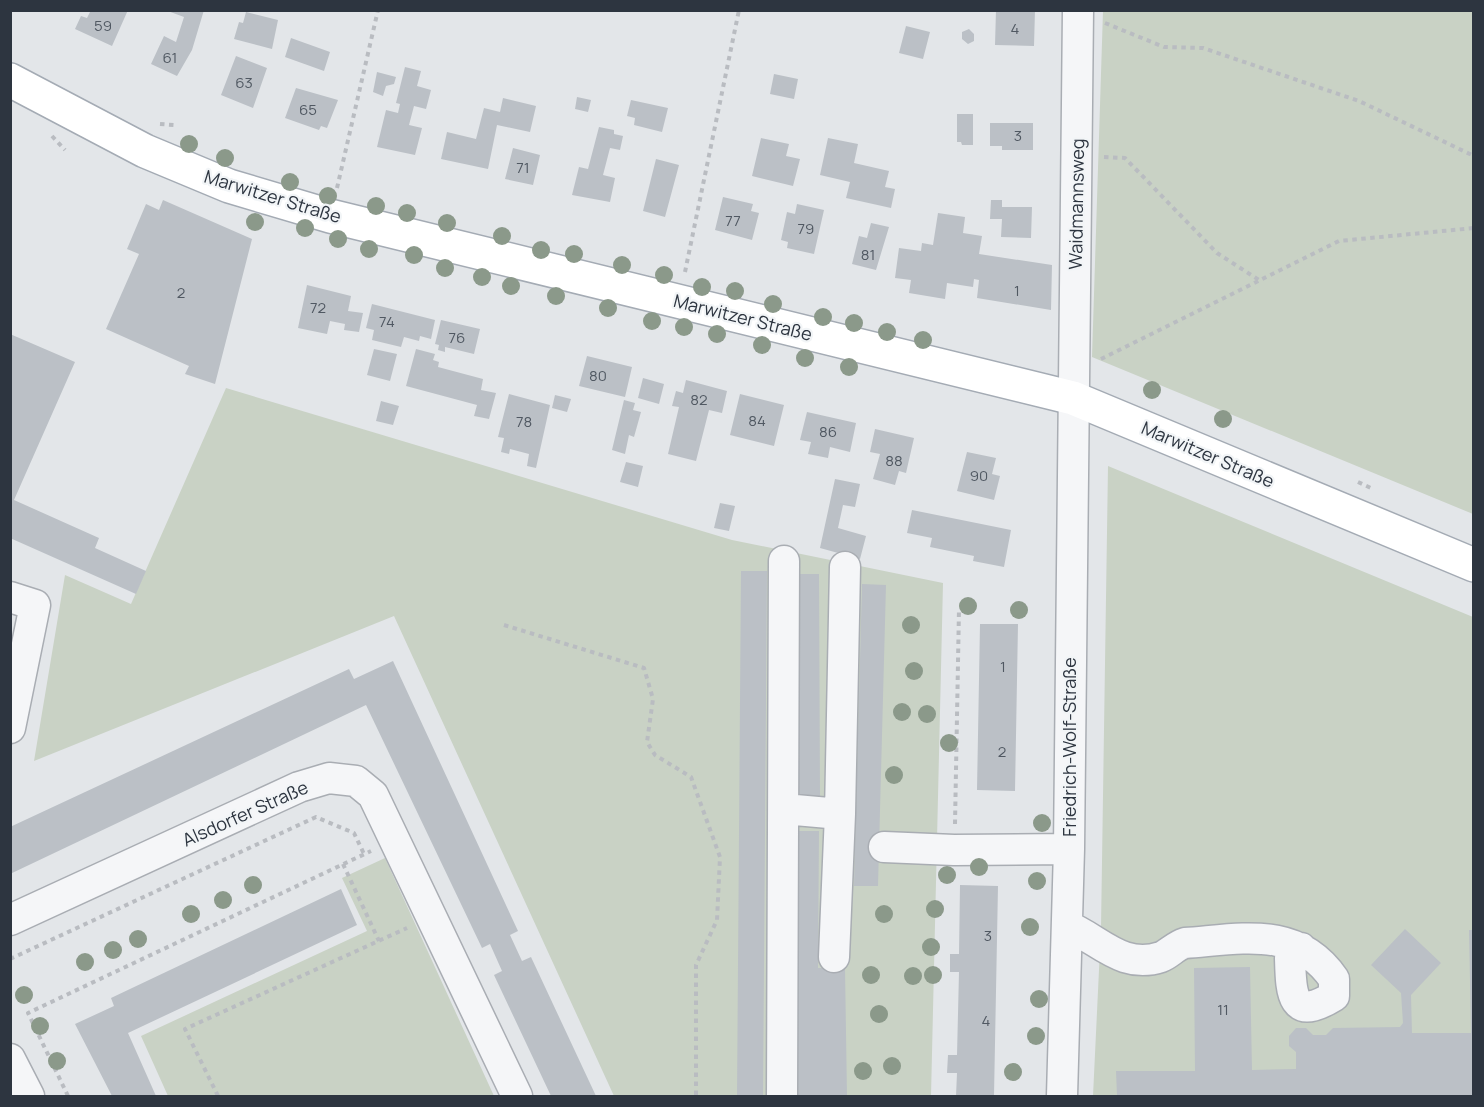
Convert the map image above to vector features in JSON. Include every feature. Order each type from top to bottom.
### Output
[{"type":"main road","name":"Marwitzer Straße","points":[[10,80],[145,151],[251,192],[330,216],[1073,385],[1473,565]]},
{"type":"street","name":"Waidmannsweg","points":[[1073,385],[1078,11]]},
{"type":"street","name":"Friedrich-Wolf-Straße","points":[[1062,1096],[1067,926],[1073,385]]},
{"type":"street","points":[[782,1096],[784,561]]},
{"type":"street","points":[[834,957],[840,813],[845,567]]},
{"type":"street","points":[[10,597],[35,605],[10,728]]},
{"type":"street","name":"Alsdorfer Straße","points":[[10,920],[299,787],[329,778],[356,781],[373,795],[517,1096]]},
{"type":"street","points":[[784,809],[840,813]]},
{"type":"street","points":[[884,848],[1068,849]]},
{"type":"street","points":[[1067,926],[1081,932],[1116,955],[1131,960],[1146,961],[1164,956],[1174,946],[1185,943],[1263,938],[1276,939],[1300,948]]},
{"type":"street","points":[[10,1059],[28,1096]]},
{"type":"path","points":[[337,188],[378,10]]},
{"type":"path","points":[[685,272],[739,10]]},
{"type":"path","points":[[1078,11],[1164,47],[1203,48],[1359,101],[1473,156]]},
{"type":"path","points":[[1076,155],[1125,158],[1217,253],[1259,281]]},
{"type":"path","points":[[1073,385],[1259,281],[1339,241],[1473,228]]},
{"type":"path","points":[[954,850],[959,609]]},
{"type":"path","points":[[504,625],[644,668],[652,699],[647,742],[655,755],[691,777],[720,857],[717,920],[696,966],[696,1096]]},
{"type":"path","points":[[10,959],[316,817],[354,833],[364,854]]},
{"type":"path","points":[[68,1096],[28,1013],[396,840]]},
{"type":"path","points":[[343,864],[379,941]]},
{"type":"path","points":[[218,1096],[186,1029],[432,916]]},
{"type":"shaded area","points":[[1103,11],[1473,11],[1473,514],[1092,357]]},
{"type":"shaded area","points":[[226,388],[732,540],[943,583],[931,1096],[614,1096],[394,616],[34,761],[65,575],[131,604]]},
{"type":"shaded area","points":[[1108,466],[1473,617],[1474,1096],[1093,1096],[1101,928]]},
{"type":"shaded area","points":[[385,858],[494,1096],[168,1096],[141,1036],[367,931],[342,878]]},
{"type":"building","points":[[91,10],[128,10],[112,46],[75,29],[81,16],[87,18]]},
{"type":"building","points":[[165,10],[204,10],[192,50],[177,76],[151,64],[164,36],[176,42],[184,17]]},
{"type":"building","points":[[996,10],[1035,10],[1034,46],[995,45]]},
{"type":"building","points":[[246,12],[278,20],[272,49],[234,39],[239,22],[243,23]]},
{"type":"building","points":[[906,26],[930,32],[923,59],[899,53]]},
{"type":"building","points":[[969,29],[974,34],[974,41],[968,44],[962,39],[962,32]]},
{"type":"building","points":[[291,38],[330,52],[324,71],[285,57]]},
{"type":"building","points":[[236,56],[267,68],[253,108],[221,95]]},
{"type":"building","points":[[405,67],[421,71],[417,86],[431,90],[426,109],[414,106],[409,125],[422,128],[415,155],[377,147],[386,110],[398,113],[400,104],[396,103]]},
{"type":"building","points":[[377,72],[396,77],[394,84],[386,86],[383,96],[373,92]]},
{"type":"building","points":[[774,74],[798,79],[794,99],[770,94]]},
{"type":"building","points":[[296,88],[338,100],[327,128],[321,126],[319,130],[285,118]]},
{"type":"building","points":[[577,97],[591,100],[588,112],[575,109]]},
{"type":"building","points":[[503,98],[536,106],[530,132],[497,125],[488,169],[441,159],[447,132],[476,139],[484,108],[500,112]]},
{"type":"building","points":[[631,100],[668,108],[662,132],[634,125],[635,118],[627,116]]},
{"type":"building","points":[[957,114],[973,114],[973,145],[962,145],[961,142],[957,142]]},
{"type":"building","points":[[990,123],[1033,123],[1033,150],[1002,150],[1002,146],[990,146]]},
{"type":"building","points":[[599,127],[614,130],[614,134],[623,136],[620,150],[610,148],[603,175],[615,178],[610,202],[572,195],[579,167],[588,169]]},
{"type":"building","points":[[761,138],[789,144],[786,156],[800,159],[793,186],[752,176]]},
{"type":"building","points":[[828,138],[858,144],[854,163],[889,171],[885,187],[895,189],[891,208],[846,198],[850,182],[820,175]]},
{"type":"building","points":[[513,148],[540,155],[533,185],[505,179]]},
{"type":"building","points":[[656,159],[679,165],[665,217],[643,211]]},
{"type":"building","points":[[723,197],[753,204],[751,211],[759,213],[752,240],[715,230]]},
{"type":"building","points":[[163,200],[252,239],[215,384],[185,374],[189,366],[106,329],[139,254],[127,249],[146,204],[159,210]]},
{"type":"building","points":[[991,200],[1002,200],[1002,207],[1032,207],[1031,238],[1001,237],[1002,219],[990,219]]},
{"type":"building","points":[[797,204],[824,210],[814,254],[787,248],[788,242],[781,240],[787,212],[795,214]]},
{"type":"building","points":[[938,213],[965,217],[963,233],[982,236],[979,254],[1052,265],[1051,310],[977,298],[979,280],[974,279],[973,287],[947,283],[945,299],[909,293],[911,280],[895,278],[899,248],[921,251],[922,243],[933,245]]},
{"type":"building","points":[[871,223],[889,227],[876,270],[852,264],[859,236],[867,238]]},
{"type":"building","points":[[307,285],[351,296],[348,311],[363,313],[359,332],[344,330],[345,324],[330,321],[327,334],[298,328]]},
{"type":"building","points":[[372,304],[435,320],[431,339],[420,336],[419,341],[404,337],[401,347],[372,340],[374,330],[366,328]]},
{"type":"building","points":[[441,320],[480,329],[474,354],[445,347],[445,352],[438,350],[439,345],[435,344]]},
{"type":"building","points":[[10,334],[75,362],[14,500],[99,538],[95,548],[146,571],[136,594],[10,538]]},
{"type":"building","points":[[374,349],[397,354],[390,381],[367,375]]},
{"type":"building","points":[[416,349],[435,354],[433,360],[439,362],[438,367],[483,379],[481,390],[496,393],[489,419],[474,416],[477,405],[406,386]]},
{"type":"building","points":[[587,356],[632,367],[625,397],[579,386]]},
{"type":"building","points":[[643,378],[664,384],[659,404],[638,398]]},
{"type":"building","points":[[686,380],[727,391],[722,413],[709,410],[696,461],[668,454],[679,407],[672,406],[676,391],[683,393]]},
{"type":"building","points":[[509,394],[550,405],[536,468],[527,466],[529,454],[510,449],[509,454],[501,452],[504,438],[498,437]]},
{"type":"building","points":[[740,394],[784,405],[774,446],[730,435]]},
{"type":"building","points":[[555,395],[571,399],[567,412],[552,408]]},
{"type":"building","points":[[624,400],[635,403],[633,410],[641,412],[634,437],[629,435],[625,454],[612,450]]},
{"type":"building","points":[[381,401],[399,406],[393,425],[376,421]]},
{"type":"building","points":[[807,412],[856,423],[850,452],[830,447],[828,458],[808,454],[811,442],[800,440]]},
{"type":"building","points":[[875,429],[914,438],[906,473],[899,471],[895,485],[873,479],[880,454],[870,452]]},
{"type":"building","points":[[967,452],[996,458],[992,474],[1000,476],[994,500],[957,491]]},
{"type":"building","points":[[626,462],[643,466],[638,487],[620,482]]},
{"type":"building","points":[[835,479],[860,484],[855,507],[843,505],[838,528],[866,536],[860,559],[820,548]]},
{"type":"building","points":[[720,503],[735,506],[729,531],[714,528]]},
{"type":"building","points":[[912,510],[1011,530],[1004,567],[973,561],[974,556],[930,547],[932,538],[907,533]]},
{"type":"building","points":[[741,571],[767,571],[763,1096],[737,1096]]},
{"type":"building","points":[[795,574],[819,574],[820,797],[797,798]]},
{"type":"building","points":[[862,584],[886,585],[878,886],[854,886]]},
{"type":"building","points":[[980,624],[1018,624],[1015,791],[977,790]]},
{"type":"building","points":[[393,661],[518,931],[510,935],[522,961],[531,957],[596,1096],[551,1096],[494,975],[502,971],[490,944],[482,948],[366,705],[10,874],[10,827],[349,669],[354,679]]},
{"type":"building","points":[[796,831],[819,831],[818,968],[845,968],[847,1096],[795,1096]]},
{"type":"building","points":[[960,885],[998,886],[994,1096],[956,1096],[957,1073],[947,1073],[948,1055],[957,1055],[959,972],[950,972],[950,954],[959,954]]},
{"type":"building","points":[[341,889],[357,925],[128,1033],[156,1096],[112,1096],[75,1024],[114,1006],[111,998]]},
{"type":"building","points":[[1405,929],[1441,963],[1411,995],[1412,1033],[1471,1033],[1469,930],[1474,930],[1474,1096],[1117,1096],[1116,1071],[1195,1071],[1194,968],[1250,967],[1252,1070],[1296,1069],[1296,1052],[1289,1046],[1289,1036],[1296,1028],[1306,1028],[1313,1035],[1326,1035],[1333,1028],[1400,1027],[1403,1023],[1401,993],[1371,965]]}]
